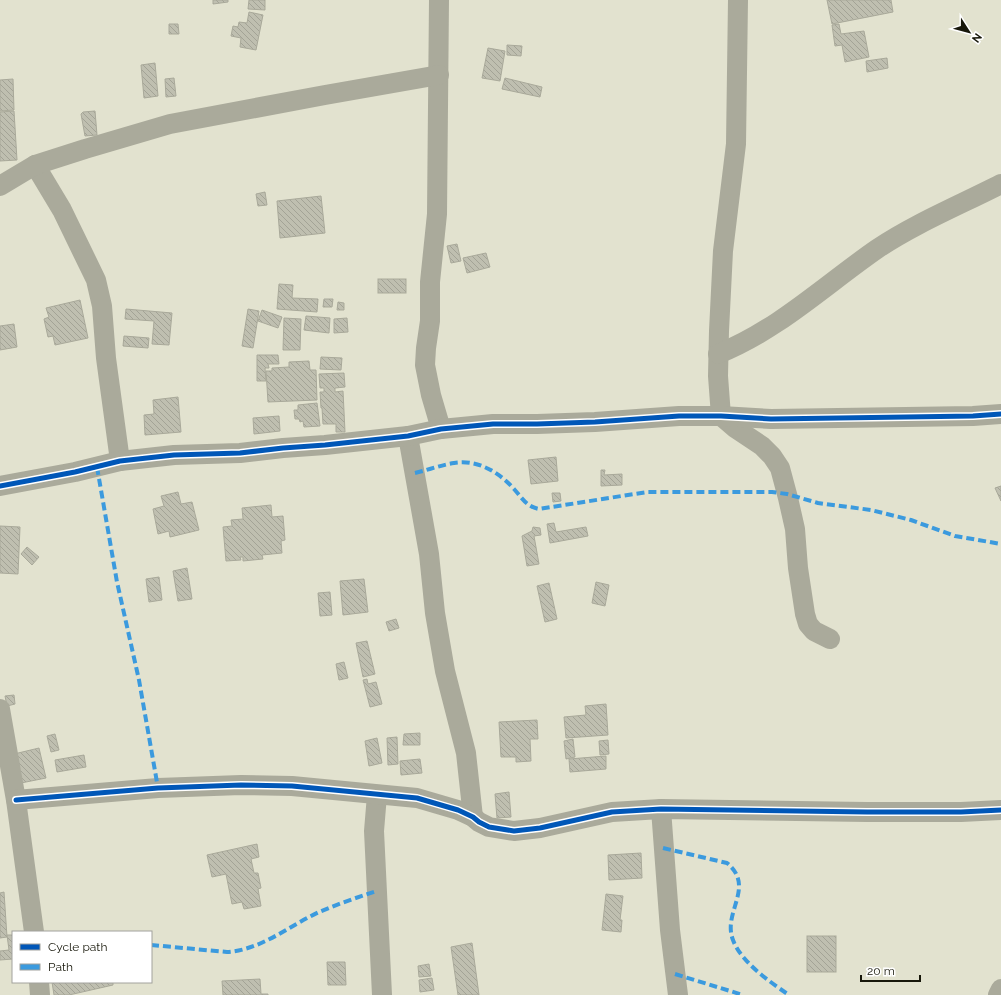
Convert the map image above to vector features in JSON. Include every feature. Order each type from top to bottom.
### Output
[{"type":"street","points":[[439,0],[437,214],[430,282],[430,321],[425,365],[431,395],[441,429]]},
{"type":"street","points":[[738,0],[736,144],[723,251],[718,354],[721,416],[735,428],[762,446],[772,456],[780,468],[795,529],[798,568],[805,614],[808,624],[814,631],[830,639]]},
{"type":"street","points":[[0,186],[35,165],[170,124],[439,75]]},
{"type":"street","points":[[35,165],[62,210],[96,280],[102,306],[106,358],[120,461]]},
{"type":"street","points":[[718,354],[735,347],[772,326],[877,249],[904,232],[1001,184]]},
{"type":"street","points":[[0,486],[75,472],[120,461],[174,455],[240,453],[408,436],[441,429],[494,424],[588,423],[679,416],[721,416],[771,419],[973,416],[1001,414]]},
{"type":"street","points":[[408,436],[429,554],[435,613],[445,671],[466,753],[473,817]]},
{"type":"street","points":[[0,709],[16,800],[34,931]]},
{"type":"street","points":[[16,800],[158,788],[241,785],[292,786],[417,798],[442,805],[473,817],[489,827],[514,832],[547,827],[612,812],[662,809],[867,812],[961,812],[1001,810]]},
{"type":"street","points":[[377,795],[374,831],[382,995]]},
{"type":"street","points":[[662,809],[670,930],[678,995]]},
{"type":"street","points":[[39,983],[40,995]]},
{"type":"street","points":[[998,995],[1001,989]]},
{"type":"building","points":[[213,0],[228,0],[228,2],[213,4]]},
{"type":"building","points":[[249,0],[265,0],[265,10],[248,9]]},
{"type":"building","points":[[827,0],[891,0],[893,12],[832,24]]},
{"type":"building","points":[[249,12],[263,15],[256,50],[240,47],[241,38],[231,36],[233,26],[238,27],[239,22],[247,23]]},
{"type":"building","points":[[169,24],[178,24],[179,34],[169,34]]},
{"type":"building","points":[[839,24],[841,34],[864,31],[869,57],[845,62],[842,45],[835,46],[832,25]]},
{"type":"building","points":[[507,45],[522,46],[521,56],[507,55]]},
{"type":"building","points":[[488,48],[505,51],[500,81],[482,78]]},
{"type":"building","points":[[887,58],[888,68],[867,72],[866,61]]},
{"type":"building","points":[[155,63],[158,96],[144,98],[141,65]]},
{"type":"building","points":[[174,78],[176,96],[166,97],[165,79]]},
{"type":"building","points":[[505,78],[542,87],[540,97],[502,89]]},
{"type":"building","points":[[13,79],[14,110],[0,111],[0,80]]},
{"type":"building","points":[[14,111],[17,160],[0,161],[0,112]]},
{"type":"building","points":[[95,111],[97,135],[85,136],[81,114],[83,112]]},
{"type":"building","points":[[265,192],[267,205],[258,206],[256,194]]},
{"type":"building","points":[[321,196],[325,233],[280,238],[277,201]]},
{"type":"building","points":[[457,244],[461,261],[451,263],[447,246]]},
{"type":"building","points":[[486,253],[490,267],[467,273],[463,258]]},
{"type":"building","points":[[378,279],[406,279],[406,293],[378,293]]},
{"type":"building","points":[[279,284],[293,285],[292,298],[318,299],[317,312],[277,309]]},
{"type":"building","points":[[324,299],[333,299],[332,307],[323,307]]},
{"type":"building","points":[[80,300],[88,338],[55,345],[53,336],[48,337],[44,319],[49,317],[46,308]]},
{"type":"building","points":[[338,302],[344,303],[344,310],[337,310]]},
{"type":"building","points":[[126,309],[172,313],[169,345],[152,344],[154,321],[125,319]]},
{"type":"building","points":[[248,309],[259,311],[253,348],[242,346]]},
{"type":"building","points":[[262,310],[282,317],[278,328],[258,321]]},
{"type":"building","points":[[306,316],[330,318],[329,333],[304,330]]},
{"type":"building","points":[[284,318],[301,319],[300,350],[283,350]]},
{"type":"building","points":[[347,318],[348,332],[334,333],[334,319]]},
{"type":"building","points":[[14,324],[17,347],[0,350],[0,326]]},
{"type":"building","points":[[124,336],[149,338],[148,348],[123,346]]},
{"type":"building","points":[[257,355],[278,355],[279,364],[268,364],[269,368],[265,368],[266,381],[257,381]]},
{"type":"building","points":[[321,357],[342,358],[341,370],[320,369]]},
{"type":"building","points":[[309,361],[310,370],[316,370],[317,400],[268,402],[266,371],[272,371],[272,368],[289,367],[289,362]]},
{"type":"building","points":[[344,373],[345,387],[335,388],[335,392],[343,391],[345,432],[336,432],[336,424],[323,424],[320,392],[324,392],[324,388],[320,388],[319,374]]},
{"type":"building","points":[[178,397],[181,432],[145,435],[144,415],[154,414],[153,400]]},
{"type":"building","points":[[317,403],[320,426],[304,427],[303,421],[300,422],[299,419],[295,419],[294,410],[298,410],[298,405]]},
{"type":"building","points":[[279,416],[280,431],[254,434],[253,418]]},
{"type":"building","points":[[556,457],[558,481],[531,484],[528,460]]},
{"type":"building","points":[[601,470],[605,470],[604,475],[622,474],[622,485],[601,486]]},
{"type":"building","points":[[1001,486],[1001,501],[995,488]]},
{"type":"building","points":[[178,492],[181,504],[192,502],[199,530],[170,537],[169,531],[158,534],[153,509],[164,506],[161,496]]},
{"type":"building","points":[[552,493],[560,493],[561,501],[553,502]]},
{"type":"building","points":[[271,505],[272,517],[283,516],[285,540],[281,541],[282,553],[262,555],[263,559],[243,561],[243,557],[240,557],[241,560],[226,561],[223,527],[232,526],[231,520],[243,519],[242,508]]},
{"type":"building","points":[[554,523],[556,532],[586,527],[588,536],[550,543],[547,524]]},
{"type":"building","points":[[0,526],[20,527],[18,574],[0,573]]},
{"type":"building","points":[[533,527],[540,528],[541,535],[534,536],[539,564],[527,566],[522,536],[532,531]]},
{"type":"building","points":[[27,547],[39,557],[32,565],[21,554]]},
{"type":"building","points":[[187,568],[192,599],[178,601],[173,571]]},
{"type":"building","points":[[159,577],[162,600],[149,602],[146,579]]},
{"type":"building","points":[[364,579],[368,612],[343,615],[340,581]]},
{"type":"building","points":[[596,582],[609,585],[605,606],[592,603]]},
{"type":"building","points":[[549,583],[557,619],[545,622],[537,586]]},
{"type":"building","points":[[330,592],[332,615],[320,616],[318,593]]},
{"type":"building","points":[[396,619],[399,628],[389,631],[386,622]]},
{"type":"building","points":[[367,641],[375,674],[363,677],[356,643]]},
{"type":"building","points":[[344,662],[348,678],[339,680],[336,664]]},
{"type":"building","points":[[367,679],[368,684],[376,682],[382,704],[370,707],[363,680]]},
{"type":"building","points":[[14,695],[15,704],[7,706],[5,696]]},
{"type":"building","points":[[606,704],[608,735],[566,738],[564,717],[586,715],[585,706]]},
{"type":"building","points":[[537,720],[538,739],[530,739],[531,761],[516,762],[516,757],[501,757],[499,722]]},
{"type":"building","points":[[420,733],[420,745],[403,745],[404,734]]},
{"type":"building","points":[[55,734],[59,750],[51,752],[47,736]]},
{"type":"building","points":[[397,737],[398,764],[388,765],[387,738]]},
{"type":"building","points":[[377,738],[382,763],[369,766],[365,741]]},
{"type":"building","points":[[573,739],[575,757],[566,759],[564,741]]},
{"type":"building","points":[[608,740],[609,754],[600,755],[599,741]]},
{"type":"building","points":[[39,748],[46,778],[21,783],[14,754]]},
{"type":"building","points":[[84,755],[86,767],[57,772],[55,760]]},
{"type":"building","points":[[606,756],[606,769],[570,772],[569,759]]},
{"type":"building","points":[[420,759],[422,773],[401,775],[400,761]]},
{"type":"building","points":[[509,792],[511,817],[497,818],[495,794]]},
{"type":"building","points":[[257,844],[259,857],[251,859],[254,873],[258,873],[261,888],[258,889],[261,906],[244,909],[242,902],[232,904],[226,874],[212,877],[207,855]]},
{"type":"building","points":[[641,853],[642,878],[609,880],[608,855]]},
{"type":"building","points":[[4,892],[7,937],[0,938],[0,893]]},
{"type":"building","points":[[606,894],[623,896],[620,920],[622,920],[621,932],[602,930]]},
{"type":"building","points":[[7,935],[12,935],[12,959],[0,960],[0,951],[9,950]]},
{"type":"building","points":[[807,936],[836,936],[836,972],[807,972]]},
{"type":"building","points":[[472,943],[479,995],[458,995],[451,947]]},
{"type":"building","points":[[327,962],[345,962],[346,985],[328,985]]},
{"type":"building","points":[[429,964],[431,976],[419,977],[418,966]]},
{"type":"building","points":[[432,978],[434,990],[420,992],[419,980]]},
{"type":"building","points":[[260,979],[261,994],[268,995],[223,995],[222,981]]},
{"type":"building","points":[[52,983],[113,983],[113,985],[69,995],[54,995]]},
{"type":"marked path","points":[[415,473],[454,463],[463,462],[479,465],[502,477],[522,499],[531,506],[539,509],[647,492],[772,492],[787,494],[818,503],[871,510],[911,520],[955,536],[1001,544]]},
{"type":"marked path","points":[[97,467],[117,582],[139,680],[158,788]]},
{"type":"marked path","points":[[663,848],[727,863],[735,872],[739,881],[739,891],[732,920],[731,930],[733,940],[742,956],[749,964],[765,978],[789,995]]},
{"type":"marked path","points":[[152,945],[227,952],[252,947],[319,912],[377,891]]},
{"type":"marked path","points":[[675,974],[743,995]]},
{"type":"cycle path","points":[[0,486],[75,472],[120,461],[174,455],[240,453],[325,445],[408,436],[441,429],[493,424],[595,422],[679,416],[721,416],[771,419],[973,416],[1001,414]]},
{"type":"cycle path","points":[[16,800],[158,788],[241,785],[292,786],[417,798],[458,810],[489,827],[514,831],[540,828],[612,812],[661,809],[867,812],[961,812],[1001,810]]}]
